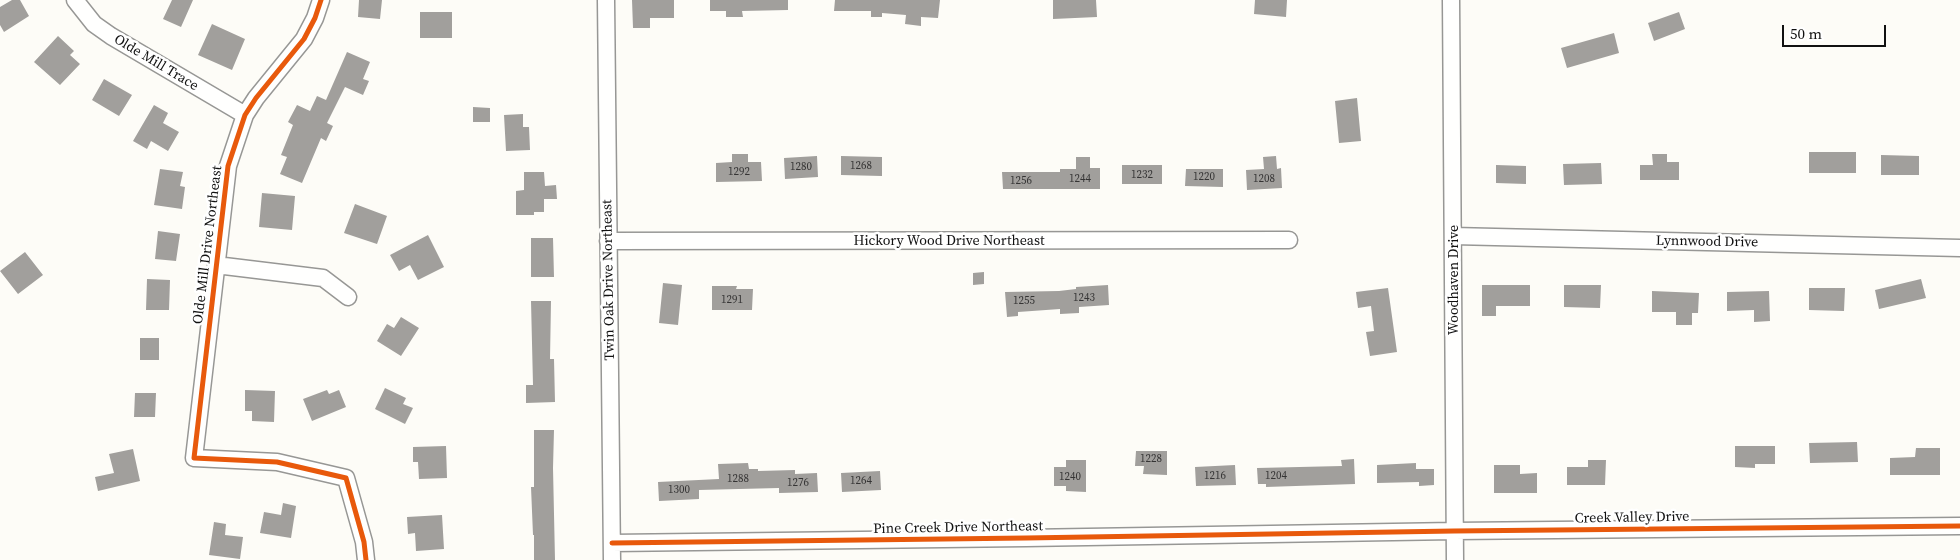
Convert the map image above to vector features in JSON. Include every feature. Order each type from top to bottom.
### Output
[{"type":"street","name":"Olde Mill Trace","points":[[74,0],[94,24],[111,36],[246,115]]},
{"type":"street","name":"Olde Mill Drive Northeast","points":[[321,0],[315,18],[304,39],[256,98],[246,115],[228,166],[194,458],[278,462],[346,478],[364,542],[366,560]]},
{"type":"street","name":"Twin Oak Drive Northeast","points":[[606,0],[612,560]]},
{"type":"street","name":"Woodhaven Drive","points":[[1451,0],[1455,560]]},
{"type":"street","name":"Lynnwood Drive","points":[[1454,236],[1960,248]]},
{"type":"street","name":"Hickory Wood Drive Northeast","points":[[608,241],[1289,240]]},
{"type":"street","points":[[216,265],[323,278],[348,297]]},
{"type":"street","name":"Creek Valley Drive","points":[[1304,534],[1454,530],[1960,526]]},
{"type":"street","name":"Pine Creek Drive Northeast","points":[[612,543],[1304,534]]},
{"type":"building","points":[[12,0],[20,0],[29,16],[4,32],[0,25],[0,7]]},
{"type":"building","points":[[172,0],[193,0],[181,27],[163,19]]},
{"type":"building","points":[[359,0],[382,0],[380,19],[358,17]]},
{"type":"building","points":[[632,0],[674,0],[674,18],[650,18],[650,28],[633,28]]},
{"type":"building","points":[[710,0],[788,0],[788,10],[742,11],[743,17],[726,17],[726,11],[710,11]]},
{"type":"building","points":[[835,0],[940,0],[938,18],[921,17],[921,26],[905,24],[906,15],[882,13],[882,17],[871,17],[871,11],[834,11]]},
{"type":"building","points":[[1053,0],[1096,0],[1097,17],[1053,19]]},
{"type":"building","points":[[1255,0],[1287,0],[1286,17],[1254,14]]},
{"type":"building","points":[[420,12],[452,12],[452,38],[420,38]]},
{"type":"building","points":[[1679,12],[1685,29],[1654,41],[1648,23]]},
{"type":"building","points":[[212,24],[245,39],[232,70],[198,55]]},
{"type":"building","points":[[1614,33],[1619,53],[1567,68],[1561,48]]},
{"type":"building","points":[[58,36],[74,51],[70,55],[80,64],[60,85],[34,62]]},
{"type":"building","points":[[347,52],[370,62],[363,79],[369,81],[363,95],[345,87],[327,123],[333,126],[326,141],[321,138],[302,183],[280,174],[287,157],[281,155],[293,125],[288,122],[297,105],[310,111],[317,96],[326,100]]},
{"type":"building","points":[[104,79],[132,95],[119,116],[92,100]]},
{"type":"building","points":[[1357,98],[1361,141],[1339,143],[1335,101]]},
{"type":"building","points":[[154,105],[168,113],[163,123],[179,132],[168,151],[151,141],[147,149],[133,141]]},
{"type":"building","points":[[473,107],[490,108],[490,122],[473,122]]},
{"type":"building","points":[[523,114],[523,127],[529,127],[530,150],[506,151],[504,115]]},
{"type":"building","points":[[1809,152],[1856,152],[1856,173],[1809,173]]},
{"type":"building","points":[[732,154],[748,154],[748,162],[761,162],[762,181],[716,182],[716,163],[732,162]]},
{"type":"building","points":[[1652,154],[1667,154],[1667,162],[1679,162],[1679,180],[1640,180],[1640,165],[1653,165]]},
{"type":"building","points":[[1881,155],[1919,156],[1919,175],[1881,175]]},
{"type":"building","points":[[817,156],[818,177],[785,179],[784,158]]},
{"type":"building","points":[[841,156],[882,157],[882,176],[841,175]]},
{"type":"building","points":[[1276,156],[1277,169],[1281,168],[1282,188],[1247,190],[1246,170],[1264,169],[1263,157]]},
{"type":"building","points":[[1076,157],[1090,157],[1090,168],[1100,168],[1100,189],[1003,189],[1002,172],[1060,172],[1060,169],[1076,169]]},
{"type":"building","points":[[1601,163],[1602,184],[1564,185],[1563,164]]},
{"type":"building","points":[[1122,165],[1162,165],[1162,184],[1122,184]]},
{"type":"building","points":[[1496,165],[1526,166],[1526,184],[1496,183]]},
{"type":"building","points":[[160,169],[183,172],[180,186],[185,187],[182,209],[154,205]]},
{"type":"building","points":[[1186,169],[1223,169],[1223,187],[1185,186]]},
{"type":"building","points":[[524,172],[544,172],[545,186],[556,185],[557,199],[544,199],[544,212],[534,212],[534,215],[516,215],[516,191],[524,190]]},
{"type":"building","points":[[262,193],[295,196],[292,230],[259,227]]},
{"type":"building","points":[[355,204],[387,216],[377,244],[344,233]]},
{"type":"building","points":[[158,231],[180,234],[176,261],[155,259]]},
{"type":"building","points":[[428,235],[444,267],[418,280],[410,265],[399,271],[390,255]]},
{"type":"building","points":[[531,238],[553,238],[554,277],[531,277]]},
{"type":"building","points":[[25,252],[43,275],[18,294],[0,271]]},
{"type":"building","points":[[984,272],[984,284],[973,285],[973,273]]},
{"type":"building","points":[[147,279],[170,280],[169,310],[146,310]]},
{"type":"building","points":[[1921,279],[1926,298],[1879,309],[1875,290]]},
{"type":"building","points":[[663,283],[682,285],[678,325],[659,323]]},
{"type":"building","points":[[1108,285],[1109,305],[1079,307],[1079,313],[1060,314],[1060,309],[1018,312],[1018,316],[1007,317],[1005,292],[1059,291],[1076,289],[1076,287]]},
{"type":"building","points":[[1482,285],[1530,285],[1530,306],[1496,306],[1496,316],[1482,316]]},
{"type":"building","points":[[1564,285],[1601,285],[1600,308],[1564,307]]},
{"type":"building","points":[[712,286],[737,286],[736,289],[753,289],[752,310],[712,310]]},
{"type":"building","points":[[1388,288],[1397,352],[1370,356],[1366,332],[1374,331],[1371,306],[1358,308],[1356,292]]},
{"type":"building","points":[[1809,288],[1845,288],[1844,311],[1809,310]]},
{"type":"building","points":[[1652,291],[1699,293],[1698,313],[1692,313],[1692,325],[1676,325],[1676,312],[1652,312]]},
{"type":"building","points":[[1769,291],[1770,321],[1754,322],[1754,310],[1727,311],[1727,292]]},
{"type":"building","points":[[531,301],[551,301],[550,359],[554,359],[555,402],[526,403],[526,385],[533,385]]},
{"type":"building","points":[[401,317],[419,328],[401,356],[377,341],[387,324],[394,328]]},
{"type":"building","points":[[140,338],[159,338],[159,360],[140,360]]},
{"type":"building","points":[[385,388],[406,398],[403,404],[413,408],[405,424],[375,409]]},
{"type":"building","points":[[245,390],[275,391],[274,422],[252,421],[252,411],[245,411]]},
{"type":"building","points":[[327,390],[329,394],[339,390],[346,407],[312,421],[303,399]]},
{"type":"building","points":[[135,393],[156,393],[155,417],[134,417]]},
{"type":"building","points":[[534,430],[554,430],[555,560],[534,560],[531,487],[534,487]]},
{"type":"building","points":[[1857,442],[1858,462],[1810,463],[1809,443]]},
{"type":"building","points":[[446,446],[447,478],[419,479],[418,462],[413,462],[413,447]]},
{"type":"building","points":[[1735,446],[1775,446],[1775,464],[1755,464],[1755,468],[1735,467]]},
{"type":"building","points":[[1916,448],[1940,448],[1940,475],[1890,475],[1890,458],[1915,457]]},
{"type":"building","points":[[133,449],[140,481],[98,491],[95,477],[114,473],[109,454]]},
{"type":"building","points":[[1136,451],[1167,451],[1167,475],[1143,474],[1144,466],[1135,466]]},
{"type":"building","points":[[1354,459],[1355,484],[1266,487],[1266,484],[1258,484],[1257,468],[1342,466],[1341,460]]},
{"type":"building","points":[[1066,460],[1086,460],[1086,492],[1066,491],[1066,486],[1054,486],[1054,467],[1066,467]]},
{"type":"building","points":[[1588,460],[1606,460],[1605,485],[1567,485],[1567,467],[1588,467]]},
{"type":"building","points":[[748,463],[749,469],[758,469],[758,471],[795,470],[795,474],[817,473],[818,492],[779,493],[779,488],[699,490],[699,499],[659,501],[658,482],[719,479],[718,464]]},
{"type":"building","points":[[1416,463],[1416,469],[1434,469],[1434,485],[1419,486],[1419,482],[1377,483],[1377,465]]},
{"type":"building","points":[[1235,465],[1236,485],[1196,486],[1195,467]]},
{"type":"building","points":[[1494,465],[1520,465],[1520,474],[1537,473],[1537,493],[1494,493]]},
{"type":"building","points":[[880,471],[881,490],[842,492],[841,473]]},
{"type":"building","points":[[283,503],[296,506],[291,538],[260,533],[264,512],[281,515]]},
{"type":"building","points":[[442,515],[444,549],[416,551],[415,533],[408,534],[407,517]]},
{"type":"building","points":[[214,522],[226,524],[225,535],[243,537],[240,559],[209,555]]},
{"type":"cycle path","points":[[321,0],[315,18],[304,39],[256,98],[245,115],[228,166],[194,458],[277,462],[346,478],[364,542],[366,560]]},
{"type":"cycle path","points":[[612,543],[1960,526]]}]
